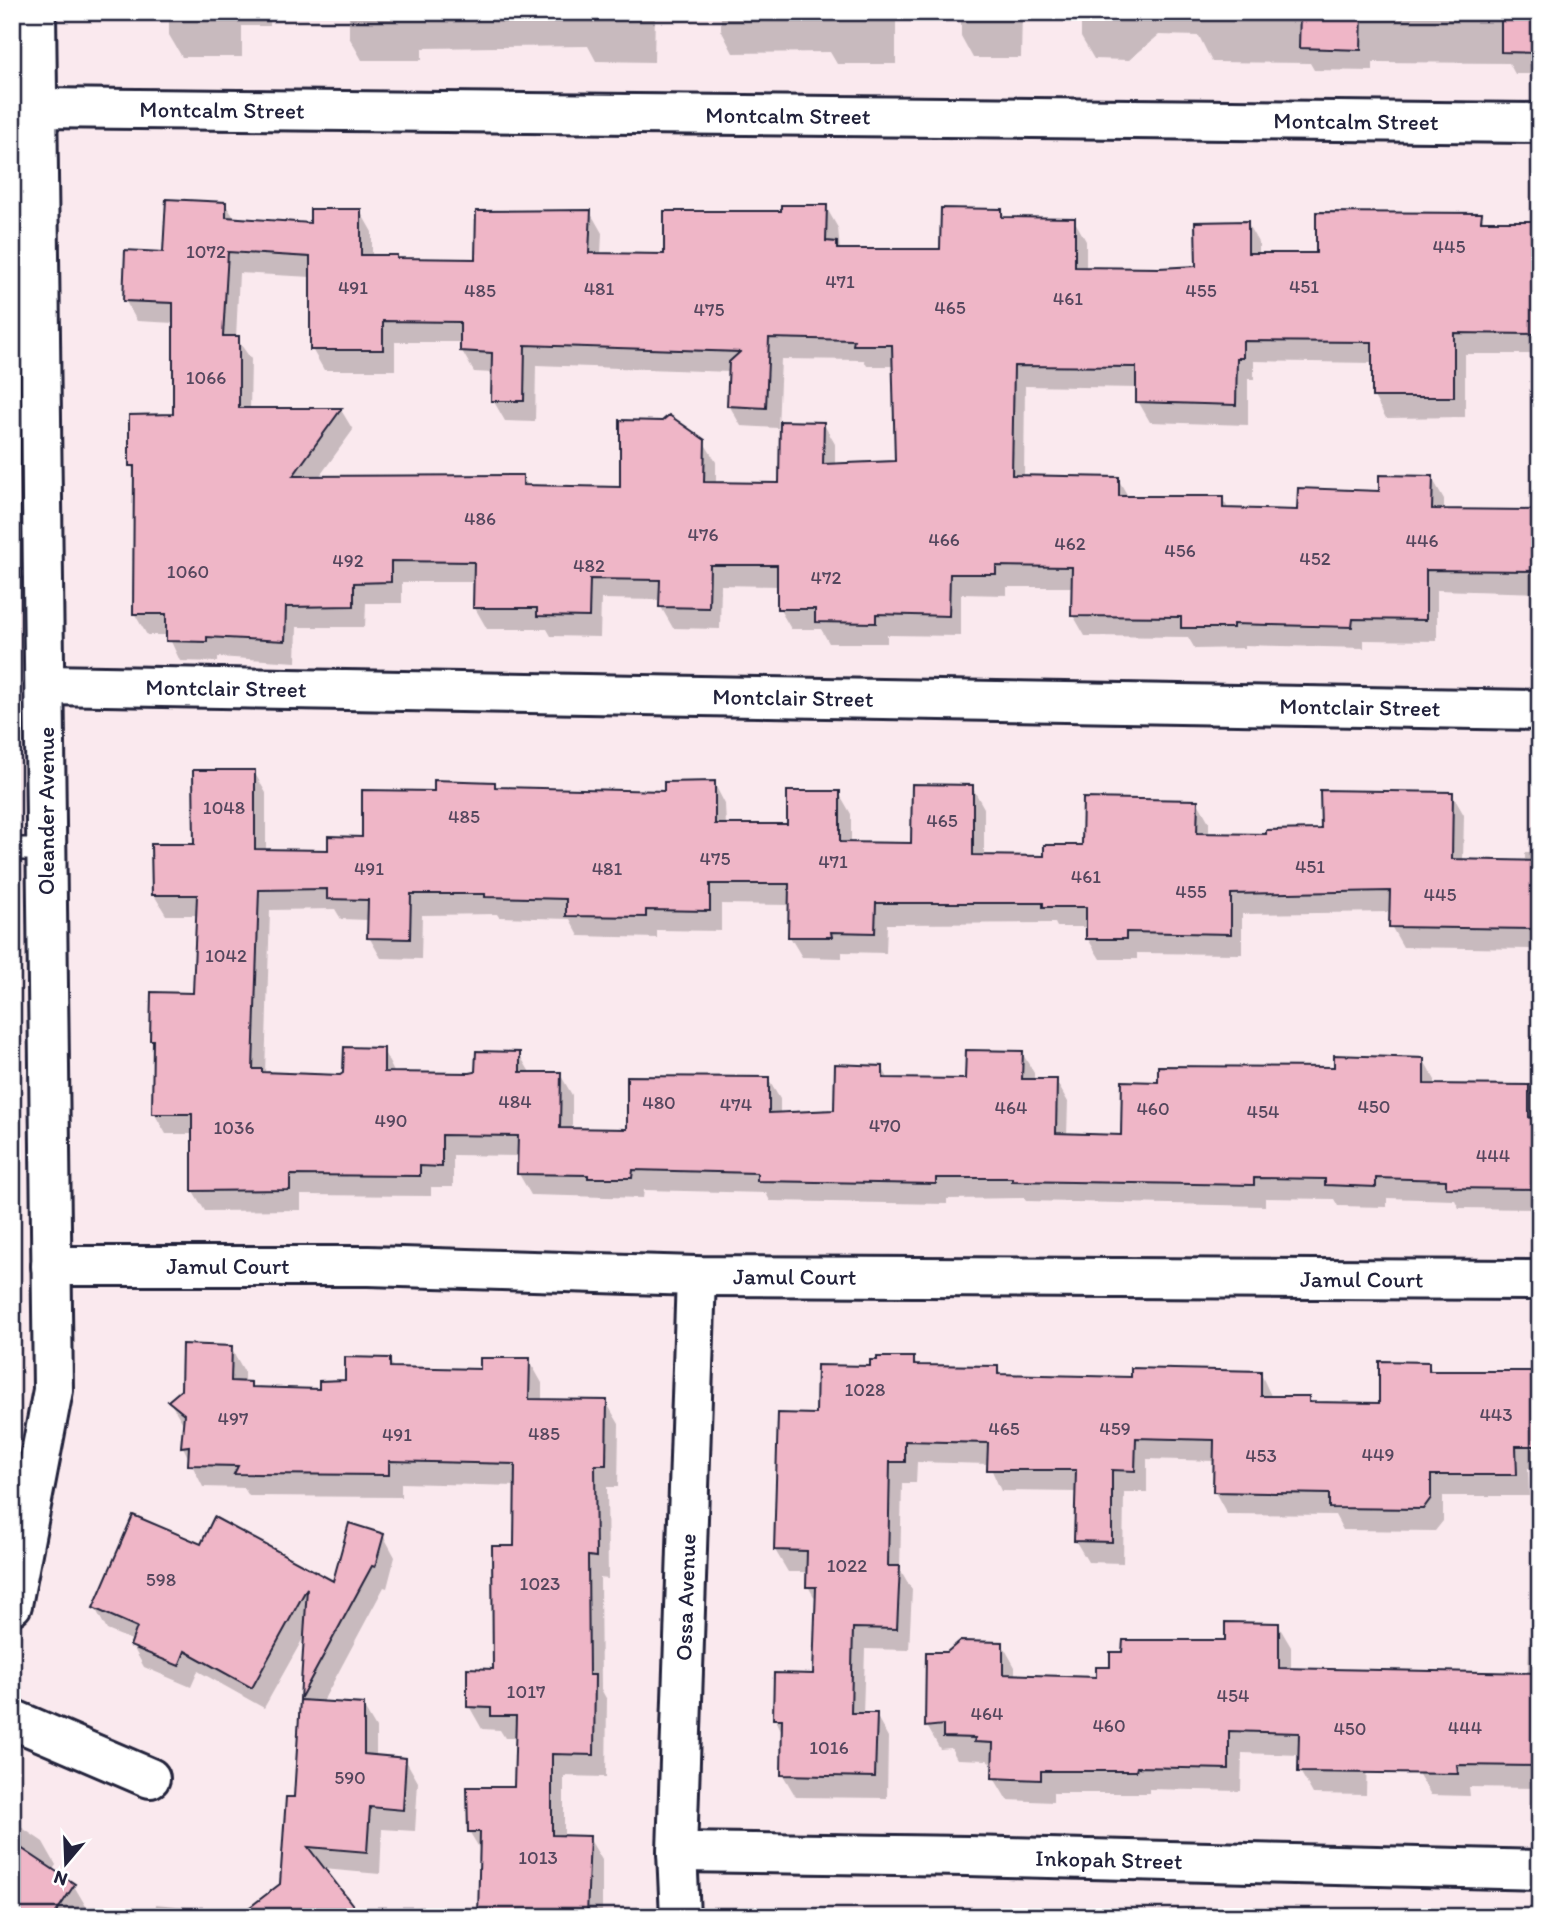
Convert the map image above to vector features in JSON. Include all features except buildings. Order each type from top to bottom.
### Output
[{"type":"street","name":"Oleander Avenue","points":[[12,1605],[53,1390],[51,1266],[29,849],[46,685],[36,12]]},
{"type":"street","name":"Montcalm Street","points":[[36,108],[1540,123]]},
{"type":"street","name":"Montclair Street","points":[[46,685],[1540,710]]},
{"type":"street","name":"Jamul Court","points":[[51,1266],[368,1266],[696,1276],[1540,1280]]},
{"type":"street","name":"Ossa Avenue","points":[[681,1917],[677,1853],[696,1276]]},
{"type":"street","points":[[12,1719],[150,1777]]},
{"type":"street","name":"Inkopah Street","points":[[677,1853],[967,1856],[1540,1870]]}]
